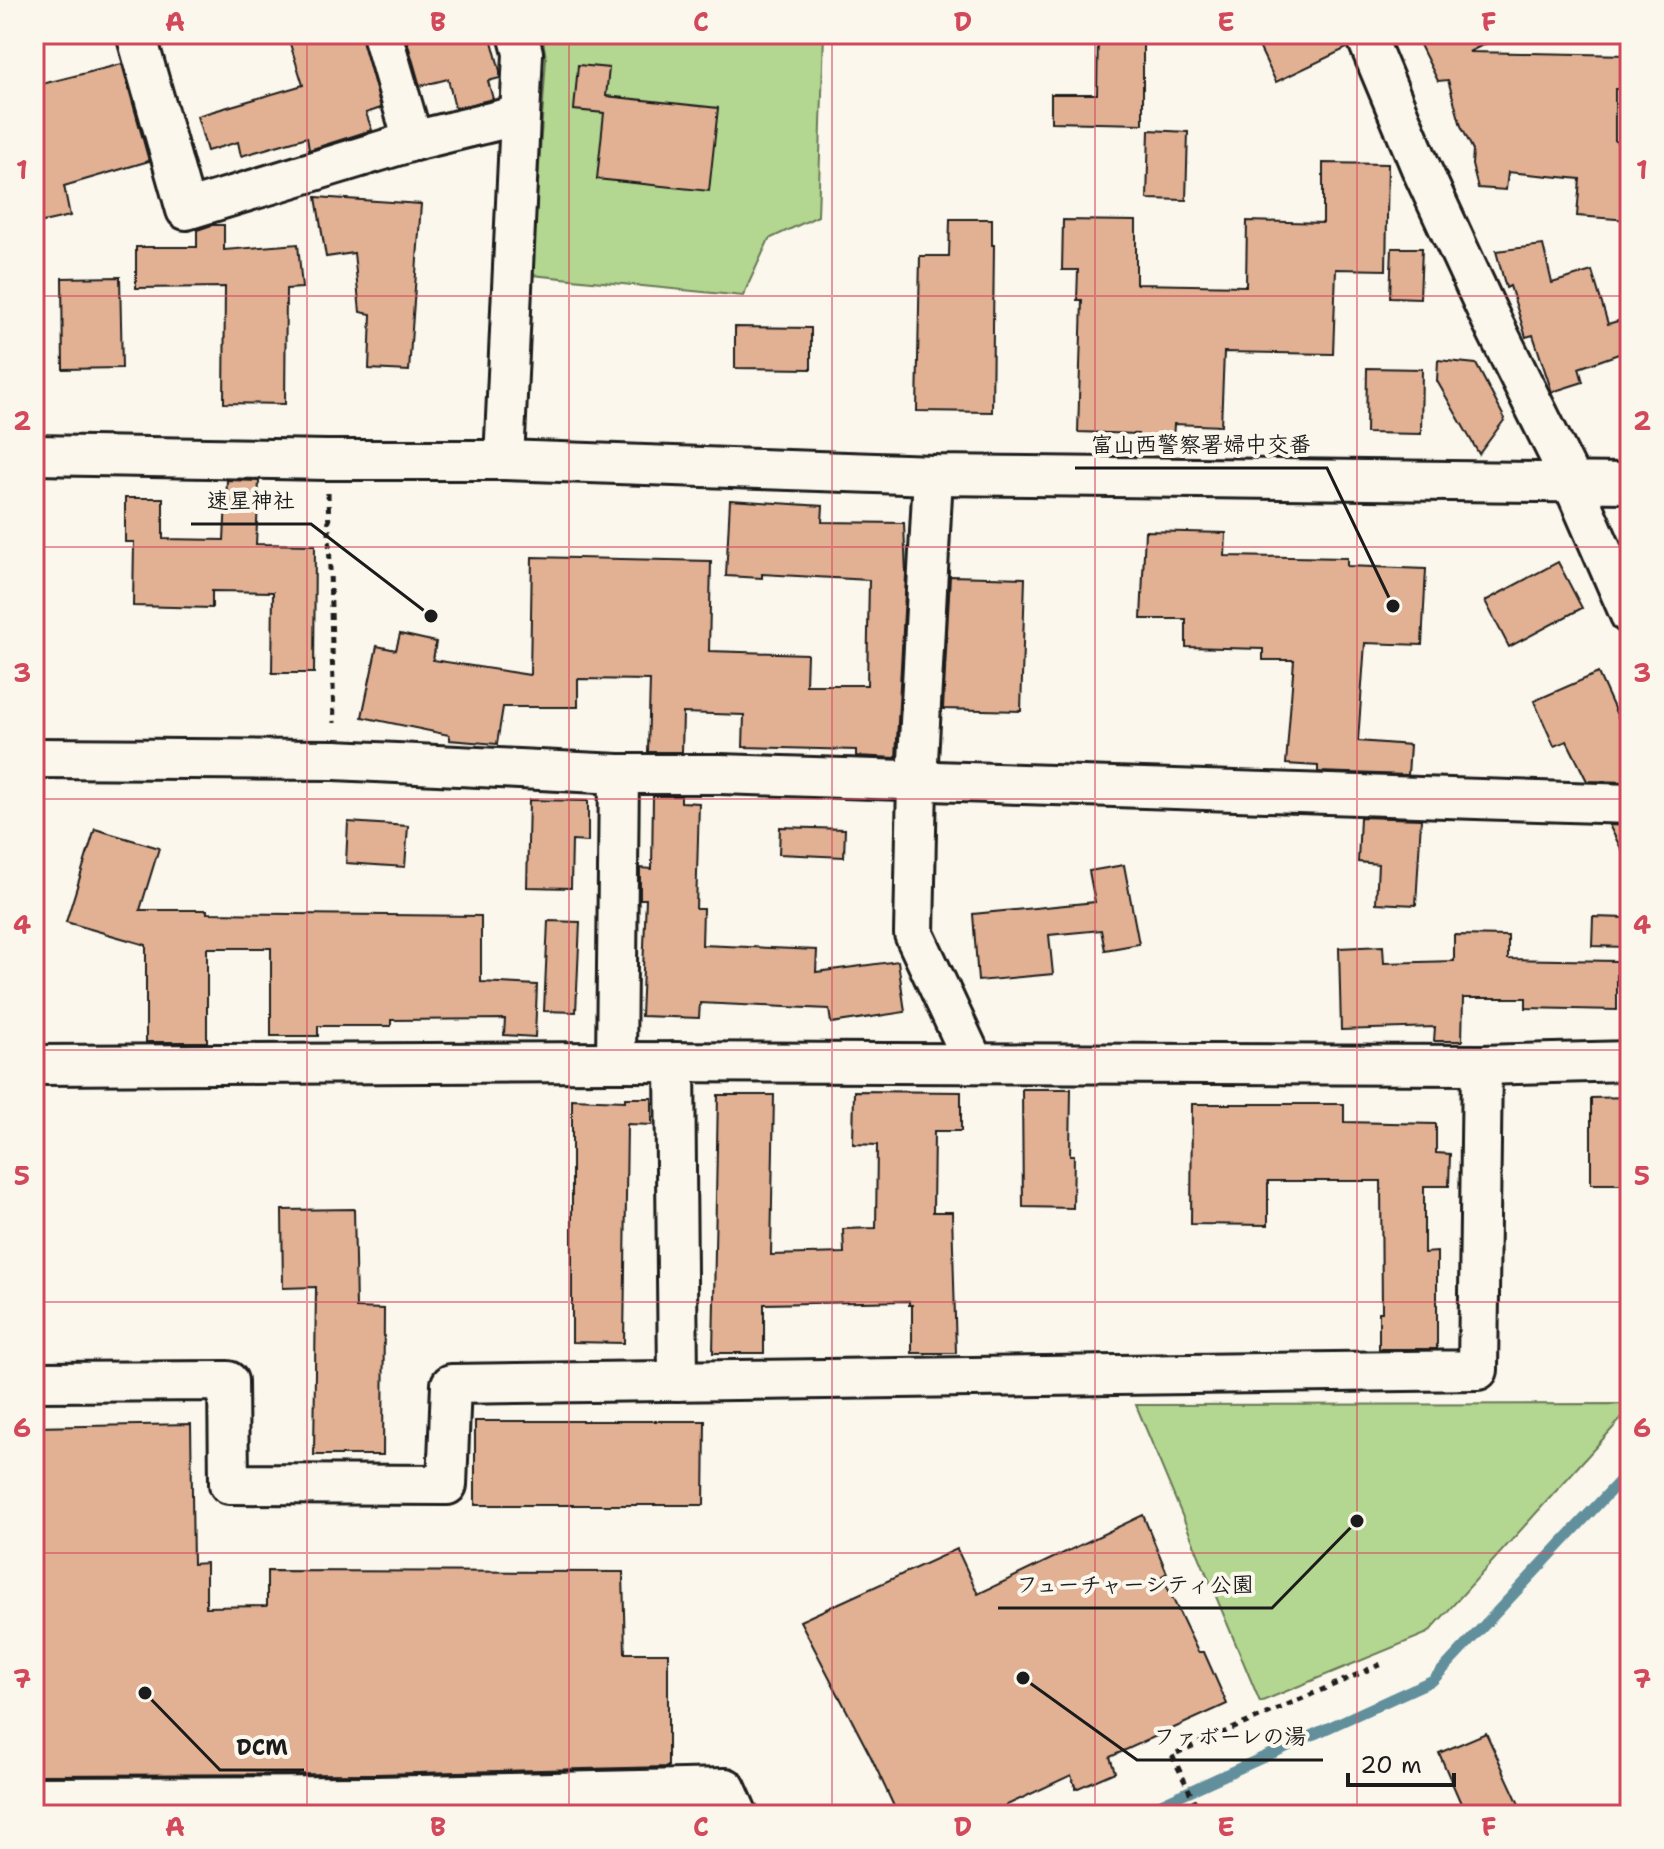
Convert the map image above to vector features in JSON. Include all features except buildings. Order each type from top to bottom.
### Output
[{"type":"street","points":[[136,34],[186,210],[413,141],[520,115]]},
{"type":"street","points":[[382,34],[413,141]]},
{"type":"street","points":[[504,460],[523,53],[518,34]]},
{"type":"street","points":[[1365,34],[1421,168],[1572,482],[1630,615]]},
{"type":"street","points":[[34,455],[504,460],[933,475],[1630,483]]},
{"type":"street","points":[[933,475],[917,780],[914,934],[974,1063]]},
{"type":"street","points":[[34,758],[335,760],[619,774],[720,774],[1630,804]]},
{"type":"street","points":[[616,1062],[619,774]]},
{"type":"street","points":[[34,1065],[616,1062],[1482,1065],[1630,1061]]},
{"type":"street","points":[[675,1062],[678,1381]]},
{"type":"street","points":[[34,1382],[228,1381],[229,1484],[447,1485],[451,1384],[1478,1370],[1482,1065]]},
{"type":"street","points":[[34,1797],[376,1805],[726,1788],[738,1815]]},
{"type":"path","points":[[327,460],[335,760]]},
{"type":"path","points":[[1201,1815],[1172,1755],[1386,1662]]},
{"type":"green space","points":[[542,34],[824,34],[818,216],[769,239],[743,296],[532,275],[546,58]]},
{"type":"green space","points":[[1630,1404],[1630,1409],[1428,1633],[1260,1702],[1136,1405]]},
{"type":"waterway","points":[[1137,1815],[1433,1680],[1630,1470]]},
{"type":"place","name":"富山西警察署婦中交番","points":[[1393,606]]},
{"type":"place","name":"速星神社","points":[[431,616]]},
{"type":"place","name":"フューチャーシティ公園","points":[[1357,1521]]},
{"type":"place","name":"ファボーレの湯","points":[[1023,1678]]},
{"type":"place","name":"DCM","points":[[145,1693]]}]
